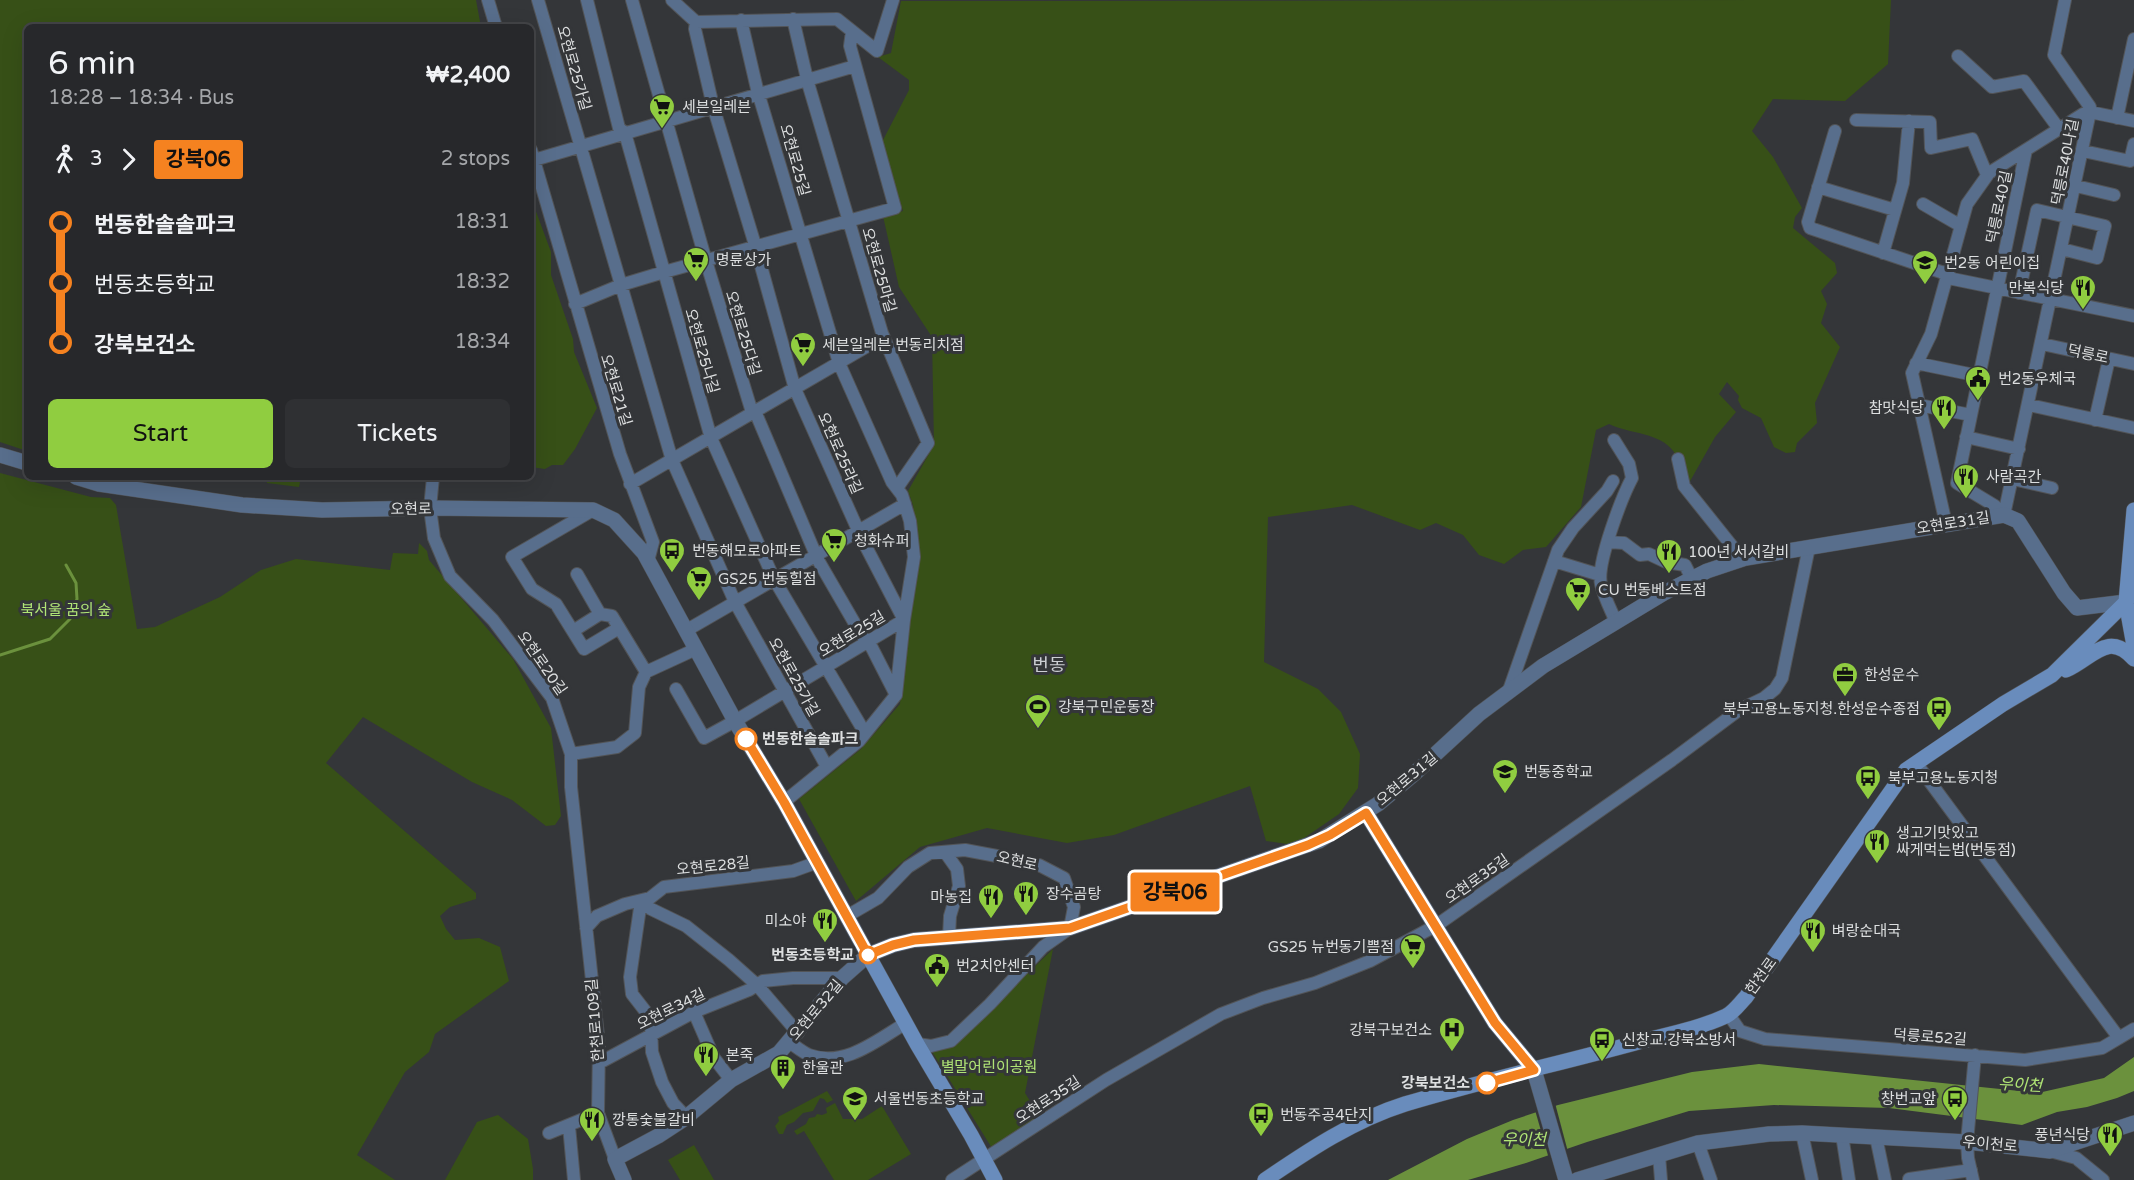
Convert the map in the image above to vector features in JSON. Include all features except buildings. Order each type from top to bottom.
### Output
[{"type":"main road","points":[[2133,518],[2126,602],[2134,646]]},
{"type":"main road","name":"한천로","points":[[1729,1015],[1746,997],[1906,770],[2002,704],[2052,675],[2126,602],[2134,588]]},
{"type":"main road","points":[[2052,675],[2111,645],[2122,647],[2134,658]]},
{"type":"main road","name":"오현로","points":[[868,955],[995,1180]]},
{"type":"main road","points":[[1265,1180],[1335,1134],[1383,1112],[1455,1089],[1534,1070],[1729,1015]]},
{"type":"street","points":[[489,0],[495,24]]},
{"type":"street","name":"오현로25가길","points":[[538,0],[672,460],[735,602],[828,766]]},
{"type":"street","name":"오현로25나길","points":[[586,0],[619,128],[624,133],[711,438],[774,579],[866,733]]},
{"type":"street","name":"오현로25다길","points":[[632,0],[706,261],[751,409],[755,412],[816,555],[896,695]]},
{"type":"street","points":[[672,0],[696,22],[837,19],[877,51],[893,0]]},
{"type":"street","points":[[2065,0],[2054,55],[2090,107],[2090,112],[2134,121]]},
{"type":"street","name":"오현로25마길","points":[[793,19],[807,79],[883,337],[928,443],[897,488]]},
{"type":"street","name":"오현로25길","points":[[735,722],[904,620],[914,557],[910,521],[905,504],[892,482],[839,363],[760,94],[741,20]]},
{"type":"street","name":"오현로25라길","points":[[696,22],[695,28],[713,106],[795,389],[858,530],[904,620]]},
{"type":"street","points":[[580,145],[855,66],[850,46],[852,31]]},
{"type":"street","points":[[2117,118],[2131,71],[2134,39]]},
{"type":"street","points":[[1958,56],[1992,87],[2024,81],[2059,129]]},
{"type":"street","name":"오현로25마길","points":[[849,221],[896,208],[855,66]]},
{"type":"street","name":"덕릉로40길","points":[[1946,524],[1912,373],[1931,334],[1967,204],[1987,175],[2083,114],[2090,112]]},
{"type":"street","name":"덕릉로40나길","points":[[2004,515],[2090,112]]},
{"type":"street","name":"덕릉로40길","points":[[1856,120],[1930,122],[1931,148],[1972,139],[1987,175]]},
{"type":"street","points":[[1883,253],[1903,183],[1909,121]]},
{"type":"street","points":[[1835,131],[1808,222],[1810,228],[1947,276],[1997,289],[2134,316]]},
{"type":"street","points":[[2083,151],[2130,161],[2134,144]]},
{"type":"street","name":"오현로21길","points":[[534,155],[580,145]]},
{"type":"street","name":"덕릉로40길","points":[[2004,515],[1995,506],[1957,483],[2026,150]]},
{"type":"street","name":"오현로21길","points":[[534,162],[630,484],[653,542],[648,561]]},
{"type":"street","points":[[2076,186],[2114,195]]},
{"type":"street","points":[[1818,187],[1895,210]]},
{"type":"street","points":[[1923,204],[1961,226]]},
{"type":"street","name":"덕릉로40나길","points":[[2019,293],[2037,210],[2105,226],[2097,258],[2062,249]]},
{"type":"street","points":[[575,304],[621,285],[849,221]]},
{"type":"street","points":[[630,484],[883,337]]},
{"type":"street","name":"덕릉로","points":[[2042,344],[2134,364]]},
{"type":"street","points":[[2095,420],[2109,359]]},
{"type":"street","points":[[1916,363],[1979,376]]},
{"type":"street","points":[[1919,405],[1971,415]]},
{"type":"street","points":[[2029,405],[2134,428]]},
{"type":"street","points":[[1966,437],[2019,448]]},
{"type":"street","points":[[1614,440],[1629,464],[1632,478],[1623,495],[1601,565],[1600,582],[1616,622]]},
{"type":"street","points":[[0,455],[24,462]]},
{"type":"street","points":[[1678,459],[1684,486],[1732,546],[1737,560]]},
{"type":"street","points":[[2013,479],[2052,488]]},
{"type":"street","name":"오현로","points":[[88,480],[141,491],[242,505],[322,510],[430,508],[592,510],[614,520],[644,553],[735,722],[784,802],[868,955]]},
{"type":"street","name":"오현로20길","points":[[433,480],[430,508],[434,538],[450,576],[493,620],[552,698],[571,754],[571,787],[586,928]]},
{"type":"street","points":[[1508,693],[1554,561],[1573,528],[1613,481]]},
{"type":"street","points":[[687,630],[905,504]]},
{"type":"street","points":[[592,510],[512,557],[532,589],[556,604],[584,650],[619,628]]},
{"type":"street","name":"오현로31길","points":[[868,955],[914,940],[1070,928],[1308,845],[1366,813],[1415,773],[1479,714],[1543,666],[1692,579],[1737,560],[2004,515],[2018,522],[2064,592],[2078,608],[2126,602]]},
{"type":"street","points":[[1608,542],[1624,543],[1640,555],[1649,554],[1666,562],[1685,565],[1692,579]]},
{"type":"street","name":"오현로35길","points":[[952,1180],[1106,1080],[1221,1014],[1263,998],[1315,983],[1370,961],[1437,926],[1739,710],[1764,698],[1775,689],[1782,678],[1809,547]]},
{"type":"street","points":[[1554,561],[1600,575]]},
{"type":"street","points":[[576,574],[600,614]]},
{"type":"street","points":[[573,631],[600,614],[612,616],[646,672]]},
{"type":"street","points":[[784,802],[866,733],[896,695],[904,620]]},
{"type":"street","points":[[571,754],[617,747],[635,733],[639,687],[646,672],[696,649]]},
{"type":"street","points":[[676,689],[704,738],[735,722]]},
{"type":"street","points":[[1916,763],[2119,1038]]},
{"type":"street","points":[[1366,813],[1495,1023],[1534,1070],[1564,1174]]},
{"type":"street","name":"오현로","points":[[847,916],[878,898],[908,867],[930,853],[965,850],[1039,865],[1064,878],[1074,907],[1070,928]]},
{"type":"street","points":[[945,852],[957,868],[959,886],[950,916],[949,937]]},
{"type":"street","name":"오현로28길","points":[[586,928],[597,916],[625,904],[650,898],[664,887],[793,871],[818,862]]},
{"type":"street","points":[[641,901],[651,909],[686,926],[757,985],[793,1038],[809,1055],[831,1059],[846,1057],[906,1023]]},
{"type":"street","points":[[641,901],[630,977],[632,994],[646,1012],[651,1023],[650,1042],[662,1082],[673,1103],[686,1117]]},
{"type":"street","name":"한천로109길","points":[[586,928],[599,1045],[597,1113],[624,1180]]},
{"type":"street","points":[[918,1044],[931,1046],[951,1041],[990,1004],[1043,947],[1070,928]]},
{"type":"street","name":"오현로32길","points":[[615,1159],[658,1136],[686,1117],[731,1080],[779,1053],[843,978],[868,955]]},
{"type":"street","name":"오현로34길","points":[[599,1063],[694,1012],[749,990],[763,981],[793,978],[843,978]]},
{"type":"street","points":[[694,1012],[714,1058],[731,1080]]},
{"type":"street","name":"덕릉로52길","points":[[1729,1015],[1740,1031],[1765,1039],[2025,1060],[2102,1048],[2134,1029]]},
{"type":"street","points":[[1909,1179],[1972,1175],[1967,1142],[1975,1055]]},
{"type":"street","points":[[549,1134],[597,1113]]},
{"type":"street","name":"우이천로","points":[[1585,1179],[1698,1143],[1769,1134],[1802,1133],[1967,1142],[2050,1151],[2134,1123]]},
{"type":"street","points":[[569,1126],[574,1180]]},
{"type":"street","points":[[1802,1133],[1812,1180]]},
{"type":"street","points":[[1842,1135],[1850,1180]]},
{"type":"street","points":[[1875,1137],[1885,1180]]},
{"type":"street","points":[[2076,1158],[2078,1146],[2083,1141]]},
{"type":"street","points":[[1698,1143],[1711,1180]]},
{"type":"street","points":[[2050,1151],[2076,1158],[2103,1180]]},
{"type":"street","points":[[1659,1155],[1661,1180]]},
{"type":"green space","points":[[0,0],[476,0],[480,24],[24,24],[24,450],[0,442]]},
{"type":"green space","points":[[1891,0],[1888,64],[1845,101],[1773,99],[1752,131],[1773,157],[1802,208],[1795,217],[1793,228],[1835,263],[1837,273],[1821,291],[1827,304],[1821,323],[1840,347],[1815,403],[1817,423],[1797,443],[1795,452],[1786,453],[1774,447],[1761,418],[1742,408],[1738,400],[1739,396],[1727,382],[1719,394],[1736,412],[1715,437],[1689,483],[1674,452],[1668,445],[1653,437],[1609,424],[1596,430],[1581,507],[1546,547],[1523,550],[1504,564],[1479,555],[1463,535],[1436,523],[1420,530],[1352,505],[1268,517],[1264,662],[1318,689],[1341,712],[1360,754],[1358,788],[1339,814],[1294,845],[1266,841],[1250,786],[1114,835],[1067,843],[987,828],[920,847],[856,901],[799,799],[861,749],[900,704],[906,637],[920,557],[913,505],[908,491],[934,445],[932,337],[899,287],[883,216],[903,211],[882,142],[909,90],[909,80],[878,57],[891,53],[901,1]]},
{"type":"green space","points":[[534,206],[551,252],[551,275],[573,339],[574,352],[597,408],[575,449],[563,465],[552,465],[545,469],[534,467]]},
{"type":"green space","name":"북서울 꿈의 숲","points":[[0,473],[91,497],[110,498],[116,505],[137,629],[155,627],[220,597],[261,570],[296,559],[390,570],[393,553],[418,554],[419,543],[427,551],[429,560],[513,659],[551,728],[561,816],[555,825],[546,826],[512,800],[472,782],[363,717],[326,763],[476,893],[476,899],[450,907],[440,916],[446,929],[455,940],[479,938],[500,947],[509,981],[435,1034],[429,1052],[405,1072],[357,1155],[395,1180],[0,1180]]},
{"type":"green space","points":[[266,480],[300,480],[299,487],[267,483]]},
{"type":"green space","name":"별말어린이공원","points":[[1053,949],[1025,1093],[1043,1122],[995,1153],[931,1050],[960,1038]]},
{"type":"green space","points":[[827,1091],[833,1100],[827,1103],[820,1098],[813,1111],[803,1113],[787,1125],[783,1134],[779,1134],[775,1126],[779,1121],[778,1117]]},
{"type":"green space","points":[[835,1103],[843,1119],[862,1119],[882,1106],[911,1154],[868,1180],[834,1180],[804,1131],[797,1135],[794,1131],[806,1124],[809,1118],[827,1113],[826,1108]]},
{"type":"green space","points":[[498,1115],[528,1139],[533,1180],[445,1180],[477,1122]]},
{"type":"green space","points":[[694,1145],[714,1180],[680,1180],[668,1160]]},
{"type":"water","name":"우이천","points":[[2134,1057],[2134,1091],[2087,1107],[2057,1112],[2022,1125],[1889,1108],[1774,1105],[1689,1111],[1468,1180],[1388,1180],[1467,1139],[1513,1120],[1558,1105],[1692,1072],[1759,1064],[2038,1093],[2104,1078]]},
{"type":"pier","points":[[1555,1103],[1568,1152],[1549,1159],[1535,1110]]},
{"type":"waterway","points":[[0,655],[50,639],[70,619],[77,599],[76,583],[66,565]]},
{"type":"bus line","name":"강북06","points":[[746,739],[784,802],[868,955],[914,940],[1070,928],[1319,841],[1366,813],[1495,1023],[1534,1070],[1487,1083]]},
{"type":"place","name":"세븐일레븐","points":[[662,130]]},
{"type":"place","name":"명륜상가","points":[[696,283]]},
{"type":"place","name":"번2동 어린이집","points":[[1925,286]]},
{"type":"place","name":"만복식당","points":[[2083,311]]},
{"type":"place","name":"세븐일레븐 번동리치점","points":[[803,368]]},
{"type":"place","name":"번2동우체국","points":[[1978,402]]},
{"type":"place","name":"참맛식당","points":[[1944,431]]},
{"type":"place","name":"사람곡간","points":[[1966,500]]},
{"type":"place","name":"청화슈퍼","points":[[834,564]]},
{"type":"place","name":"번동해모로아파트","points":[[672,574]]},
{"type":"place","name":"100년 서서갈비","points":[[1669,575]]},
{"type":"place","name":"GS25 번동힐점","points":[[699,602]]},
{"type":"place","name":"CU 번동베스트점","points":[[1578,613]]},
{"type":"place","name":"한성운수","points":[[1845,698]]},
{"type":"place","name":"강북구민운동장","points":[[1038,730]]},
{"type":"place","name":"북부고용노동지청.한성운수종점","points":[[1939,732]]},
{"type":"place","name":"번동한솔솔파크","points":[[746,739]]},
{"type":"place","name":"번동중학교","points":[[1505,795]]},
{"type":"place","name":"북부고용노동지청","points":[[1868,801]]},
{"type":"place","name":"생고기맛있고 싸게먹는법(번동점)","points":[[1877,865]]},
{"type":"place","name":"장수곰탕","points":[[1026,917]]},
{"type":"place","name":"마농집","points":[[991,920]]},
{"type":"place","name":"미소야","points":[[825,944]]},
{"type":"place","name":"벼랑순대국","points":[[1813,954]]},
{"type":"place","name":"번동초등학교","points":[[868,955]]},
{"type":"place","name":"GS25 뉴번동기쁨점","points":[[1413,970]]},
{"type":"place","name":"번2치안센터","points":[[937,989]]},
{"type":"place","name":"강북구보건소","points":[[1452,1053]]},
{"type":"place","name":"신창교.강북소방서","points":[[1602,1063]]},
{"type":"place","name":"본죽","points":[[706,1078]]},
{"type":"place","name":"강북보건소","points":[[1487,1083]]},
{"type":"place","name":"한울관","points":[[783,1091]]},
{"type":"place","name":"서울번동초등학교","points":[[855,1122]]},
{"type":"place","name":"창번교앞","points":[[1955,1122]]},
{"type":"place","name":"번동주공4단지","points":[[1261,1138]]},
{"type":"place","name":"깡통숯불갈비","points":[[592,1143]]},
{"type":"place","name":"풍년식당","points":[[2110,1158]]},
{"type":"district","name":"번동","points":[[1049,665]]}]
